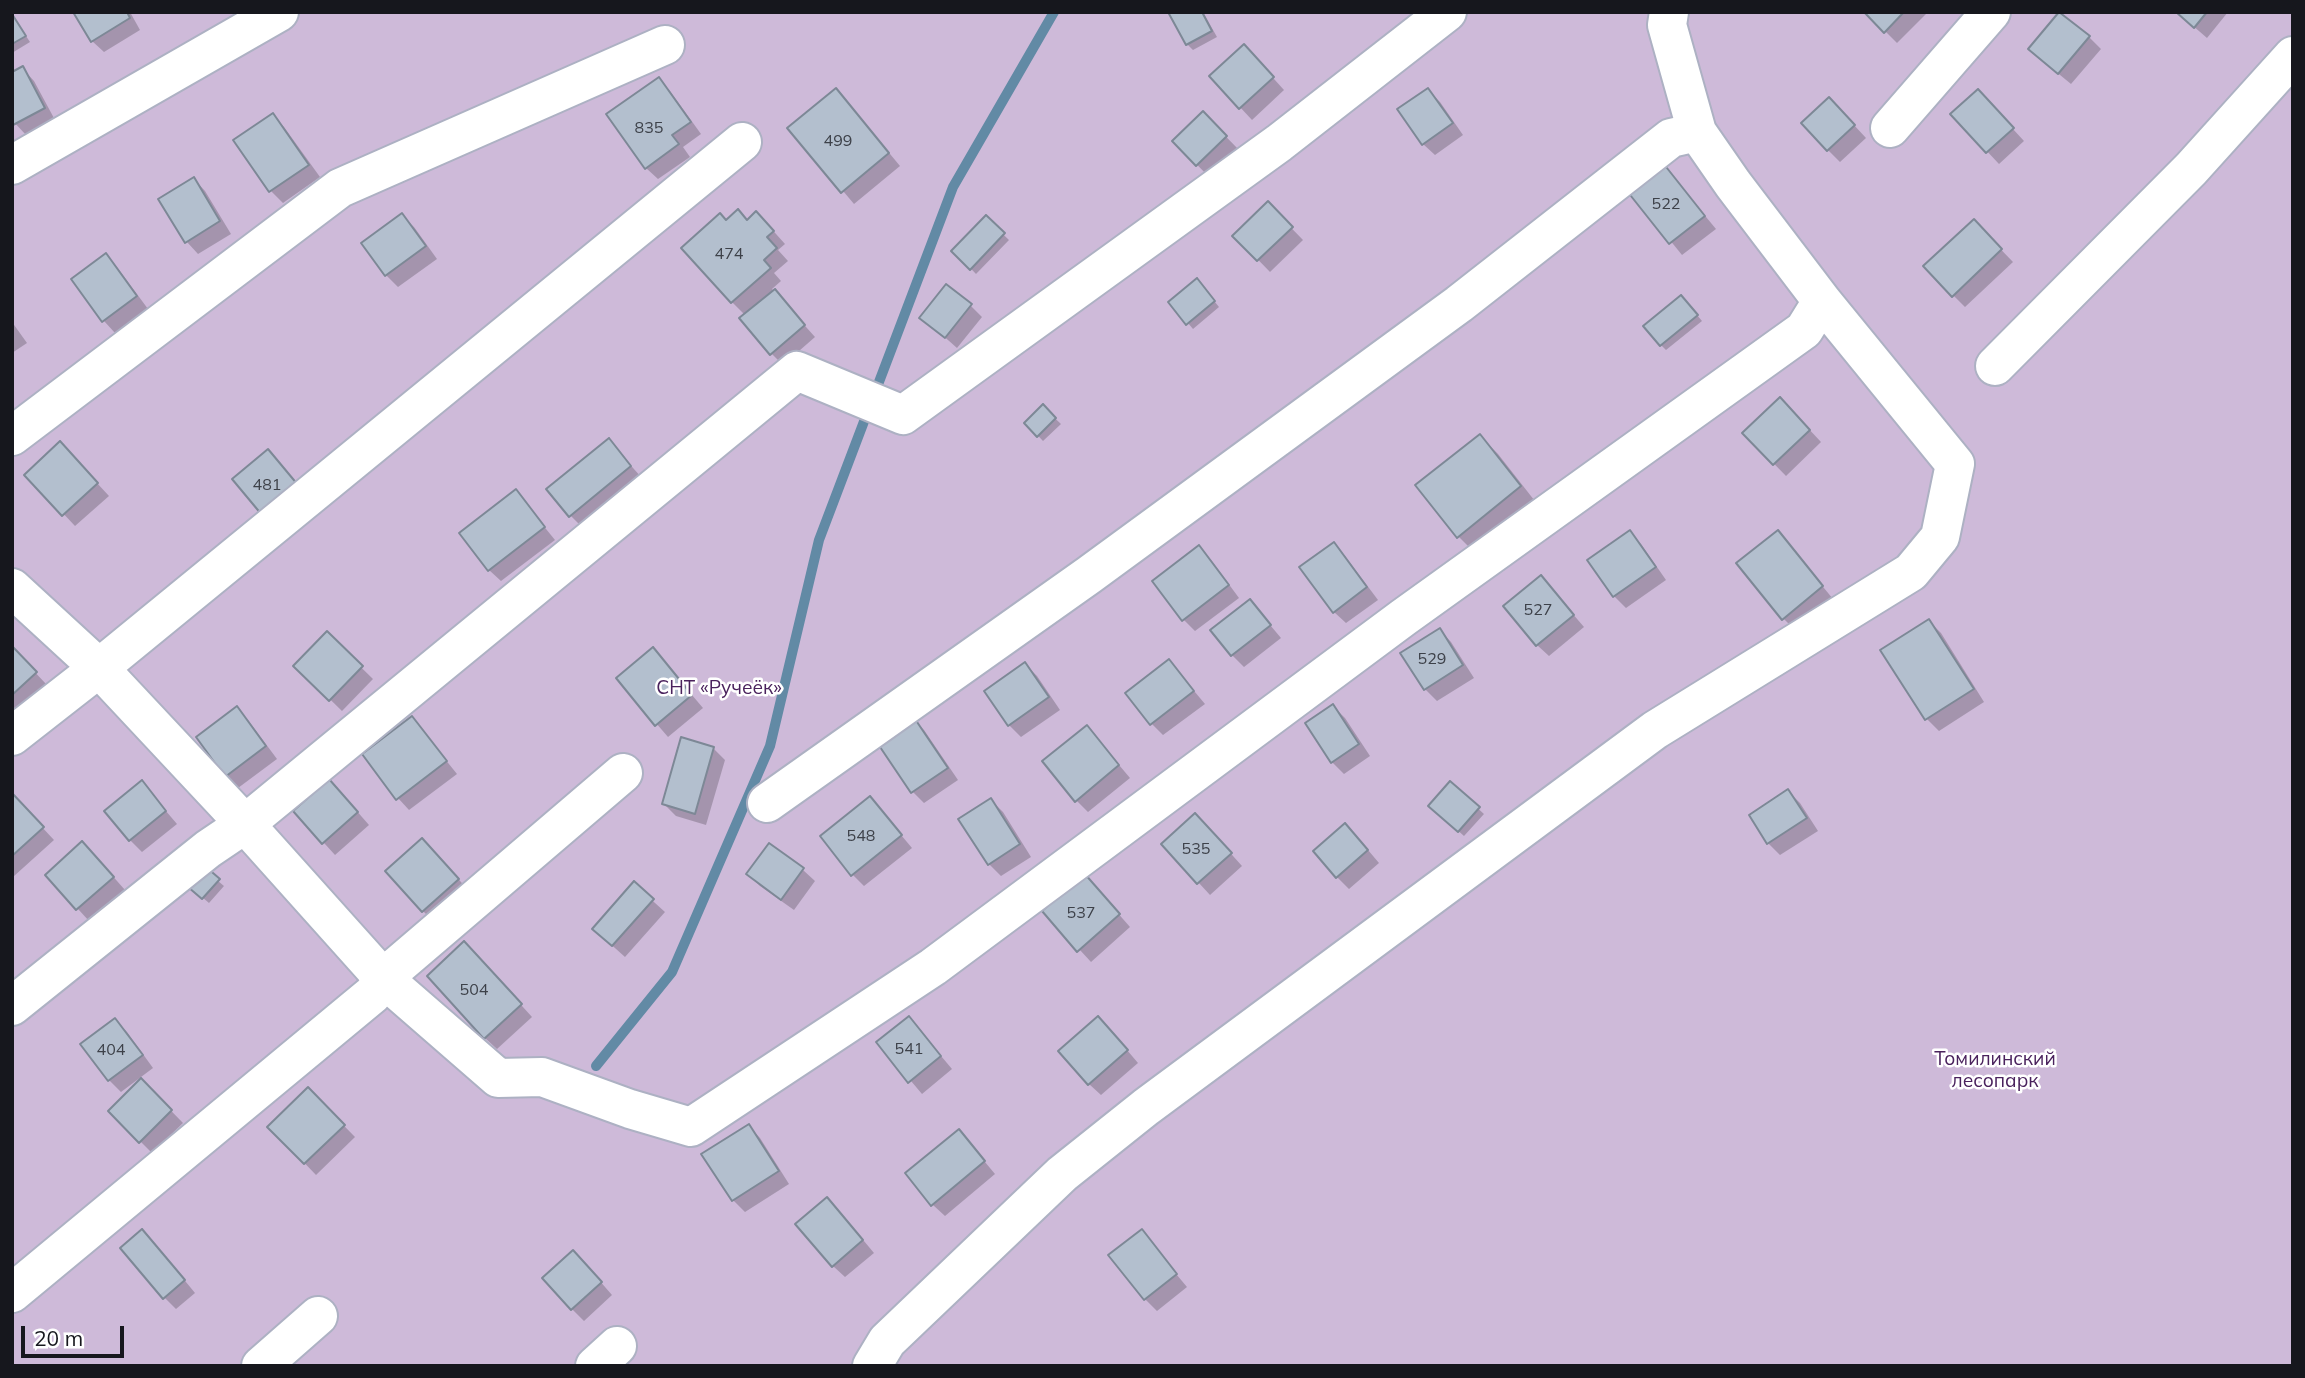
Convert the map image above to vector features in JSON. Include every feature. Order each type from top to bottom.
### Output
[{"type":"lane","points":[[12,165],[279,12]]},
{"type":"lane","points":[[12,1006],[208,849],[245,824],[797,371],[903,415],[1279,143],[1447,12]]},
{"type":"lane","points":[[872,1366],[887,1341],[1053,1183],[1146,1107],[1655,730],[1911,572],[1940,537],[1955,464],[1822,302],[1733,184],[1698,132],[1667,25],[1669,12]]},
{"type":"lane","points":[[1890,128],[1992,12]]},
{"type":"lane","points":[[12,436],[340,188],[665,45]]},
{"type":"lane","points":[[1995,366],[2191,169],[2293,56]]},
{"type":"lane","points":[[767,803],[1100,566],[1459,304],[1671,138],[1698,132]]},
{"type":"lane","points":[[12,736],[99,668],[742,142]]},
{"type":"lane","points":[[12,588],[99,668],[245,824],[383,978],[498,1078],[542,1077],[630,1109],[691,1127],[933,967],[1404,617],[1804,330],[1822,302]]},
{"type":"lane","points":[[12,1293],[373,993],[383,978],[623,773]]},
{"type":"lane","points":[[261,1366],[318,1316]]},
{"type":"green space","name":"СНТ «Ручеёк»","points":[[12,12],[2293,12],[2293,1366],[12,1366]]},
{"type":"building","points":[[73,12],[127,12],[130,18],[91,42]]},
{"type":"building","points":[[1168,12],[1202,12],[1212,31],[1186,45]]},
{"type":"building","points":[[1864,12],[1904,12],[1884,33]]},
{"type":"building","points":[[2059,12],[2090,36],[2058,74],[2028,49]]},
{"type":"building","points":[[2176,12],[2207,12],[2194,28]]},
{"type":"building","points":[[12,14],[26,36],[12,44]]},
{"type":"building","points":[[1244,44],[1274,77],[1239,109],[1209,76]]},
{"type":"building","points":[[23,66],[45,108],[13,125],[12,72]]},
{"type":"building","points":[[659,77],[691,122],[672,135],[679,144],[645,169],[606,114]]},
{"type":"building","points":[[836,88],[889,153],[841,193],[787,128]]},
{"type":"building","points":[[1428,88],[1453,123],[1422,145],[1397,109]]},
{"type":"building","points":[[1978,89],[2014,128],[1986,153],[1950,114]]},
{"type":"building","points":[[1829,97],[1855,125],[1827,151],[1801,123]]},
{"type":"building","points":[[1203,111],[1227,136],[1196,166],[1172,141]]},
{"type":"building","points":[[273,113],[309,165],[269,192],[233,140]]},
{"type":"building","points":[[1663,163],[1705,216],[1669,244],[1627,191]]},
{"type":"building","points":[[194,177],[220,221],[185,243],[158,199]]},
{"type":"building","points":[[1268,201],[1293,227],[1257,261],[1232,236]]},
{"type":"building","points":[[738,209],[747,220],[756,211],[774,231],[767,237],[777,248],[764,260],[771,268],[731,303],[681,248],[720,213],[726,220]]},
{"type":"building","points":[[402,213],[426,246],[385,276],[361,243]]},
{"type":"building","points":[[986,215],[1005,233],[970,270],[951,251]]},
{"type":"building","points":[[1974,219],[2002,249],[1952,297],[1923,266]]},
{"type":"building","points":[[106,253],[137,296],[102,322],[71,279]]},
{"type":"building","points":[[1197,278],[1215,301],[1186,325],[1168,302]]},
{"type":"building","points":[[946,284],[972,304],[945,338],[919,318]]},
{"type":"building","points":[[775,289],[805,325],[770,355],[739,318]]},
{"type":"building","points":[[1681,295],[1698,315],[1660,346],[1643,326]]},
{"type":"building","points":[[1780,397],[1810,430],[1773,465],[1742,433]]},
{"type":"building","points":[[1043,404],[1056,418],[1037,437],[1024,423]]},
{"type":"building","points":[[1480,434],[1521,486],[1457,538],[1415,485]]},
{"type":"building","points":[[609,438],[631,466],[569,517],[546,489]]},
{"type":"building","points":[[60,441],[98,483],[62,516],[24,475]]},
{"type":"building","points":[[268,449],[303,491],[267,521],[232,479]]},
{"type":"building","points":[[516,489],[545,527],[488,571],[459,533]]},
{"type":"building","points":[[1630,530],[1656,567],[1613,597],[1587,560]]},
{"type":"building","points":[[1778,530],[1823,586],[1782,620],[1736,563]]},
{"type":"building","points":[[1334,542],[1367,587],[1333,613],[1299,567]]},
{"type":"building","points":[[1199,545],[1229,585],[1182,621],[1152,581]]},
{"type":"building","points":[[1541,575],[1574,615],[1536,646],[1503,606]]},
{"type":"building","points":[[1250,599],[1271,625],[1231,656],[1210,630]]},
{"type":"building","points":[[1929,619],[1974,689],[1925,720],[1880,650]]},
{"type":"building","points":[[1440,628],[1463,665],[1424,690],[1400,653]]},
{"type":"building","points":[[327,631],[363,666],[329,701],[293,666]]},
{"type":"building","points":[[12,646],[37,672],[12,695]]},
{"type":"building","points":[[653,647],[692,695],[655,726],[616,678]]},
{"type":"building","points":[[1169,659],[1194,691],[1150,725],[1125,693]]},
{"type":"building","points":[[1025,662],[1049,697],[1008,726],[984,691]]},
{"type":"building","points":[[1333,704],[1359,744],[1331,763],[1305,723]]},
{"type":"building","points":[[237,706],[266,746],[225,777],[196,737]]},
{"type":"building","points":[[412,716],[447,761],[396,800],[362,754]]},
{"type":"building","points":[[913,716],[948,768],[911,793],[876,741]]},
{"type":"building","points":[[1087,725],[1119,765],[1075,802],[1042,761]]},
{"type":"building","points":[[681,737],[714,747],[695,814],[662,804]]},
{"type":"building","points":[[329,779],[358,812],[322,844],[293,811]]},
{"type":"building","points":[[142,780],[166,811],[129,841],[104,811]]},
{"type":"building","points":[[1450,781],[1480,807],[1458,832],[1428,806]]},
{"type":"building","points":[[1788,789],[1807,818],[1767,844],[1749,815]]},
{"type":"building","points":[[12,793],[44,827],[12,856]]},
{"type":"building","points":[[870,796],[902,835],[851,876],[820,836]]},
{"type":"building","points":[[991,798],[1020,844],[988,865],[958,819]]},
{"type":"building","points":[[1195,813],[1232,853],[1197,884],[1161,844]]},
{"type":"building","points":[[1345,823],[1368,850],[1336,878],[1313,851]]},
{"type":"building","points":[[422,838],[459,879],[422,912],[385,871]]},
{"type":"building","points":[[82,841],[114,877],[76,910],[45,875]]},
{"type":"building","points":[[769,843],[804,868],[781,900],[746,874]]},
{"type":"building","points":[[206,867],[220,879],[202,899],[188,887]]},
{"type":"building","points":[[1084,873],[1120,914],[1077,952],[1042,911]]},
{"type":"building","points":[[634,881],[654,899],[612,946],[592,929]]},
{"type":"building","points":[[464,941],[522,1004],[484,1039],[427,976]]},
{"type":"building","points":[[909,1016],[941,1056],[908,1083],[876,1042]]},
{"type":"building","points":[[1098,1016],[1128,1050],[1088,1085],[1058,1051]]},
{"type":"building","points":[[115,1018],[143,1055],[108,1081],[80,1044]]},
{"type":"building","points":[[141,1078],[172,1110],[139,1143],[108,1111]]},
{"type":"building","points":[[308,1087],[345,1125],[304,1164],[267,1127]]},
{"type":"building","points":[[749,1124],[779,1171],[732,1201],[701,1154]]},
{"type":"building","points":[[959,1129],[985,1161],[931,1206],[905,1173]]},
{"type":"building","points":[[827,1197],[863,1240],[832,1267],[795,1224]]},
{"type":"building","points":[[142,1229],[185,1280],[163,1299],[120,1248]]},
{"type":"building","points":[[1142,1229],[1177,1274],[1144,1300],[1108,1255]]},
{"type":"building","points":[[573,1250],[602,1282],[571,1310],[542,1278]]},
{"type":"waterway","points":[[596,1066],[672,972],[770,746],[819,540],[953,187],[1054,12]]},
{"type":"park label","name":"Томилинский лесопарк","points":[[1995,1070]]}]
